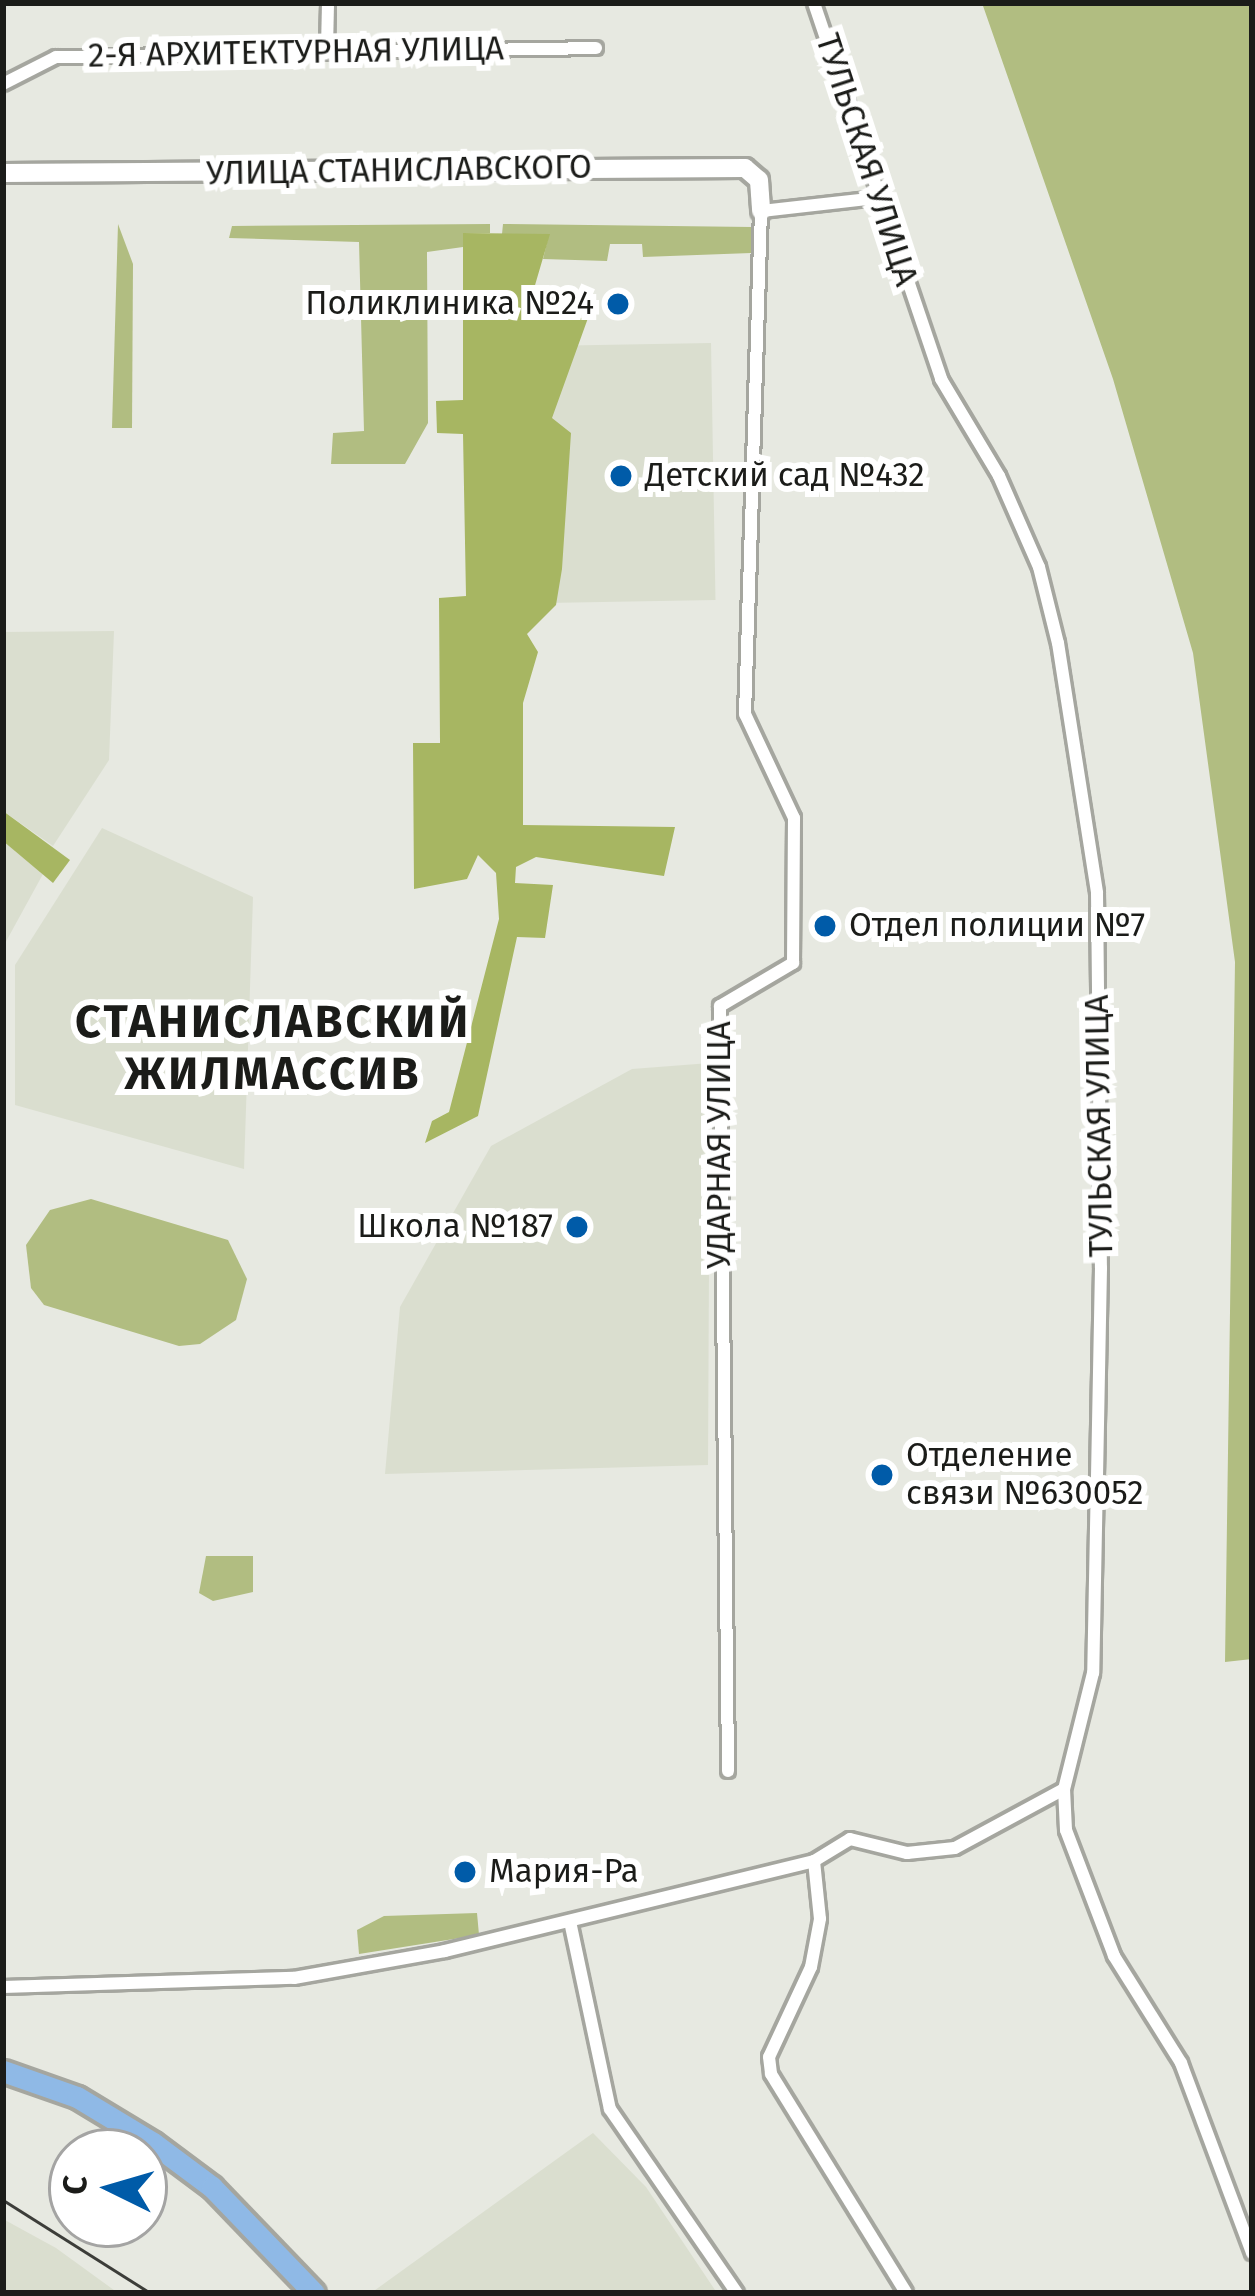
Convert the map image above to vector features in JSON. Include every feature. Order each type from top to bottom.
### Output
[{"type":"main road","points":[[3,2071],[77,2097],[154,2143],[212,2187],[314,2293]]},
{"type":"street","points":[[328,3],[328,47]]},
{"type":"street","name":"ТУЛЬСКАЯ УЛИЦА","points":[[814,3],[876,198],[941,379],[999,476],[1039,567],[1097,893],[1101,1494],[1094,1673],[1064,1790],[1066,1830],[1087,1899],[1181,2063],[1252,2253]]},
{"type":"street","name":"2-Я АРХИТЕКТУРНАЯ УЛИЦА","points":[[3,84],[56,57],[328,47],[596,48]]},
{"type":"street","name":"УЛИЦА СТАНИСЛАВСКОГО","points":[[3,173],[745,168],[759,180],[760,211]]},
{"type":"street","points":[[760,211],[876,198]]},
{"type":"street","name":"УДАРНАЯ УЛИЦА","points":[[728,1771],[720,1006],[793,963],[794,818],[745,714],[760,211]]},
{"type":"street","points":[[3,1988],[294,1978],[572,1926],[814,1862],[850,1839],[907,1853],[955,1848],[1064,1790]]},
{"type":"street","points":[[814,1862],[820,1919],[811,1967],[769,2057],[771,2074],[907,2293]]},
{"type":"street","points":[[572,1926],[610,2108],[736,2293]]},
{"type":"shaded area","name":"Детский сад №432","points":[[711,343],[715,600],[532,603],[527,346]]},
{"type":"shaded area","points":[[114,631],[109,760],[53,846],[3,811],[3,632]]},
{"type":"shaded area","points":[[102,828],[253,897],[244,1169],[15,1105],[15,965]]},
{"type":"shaded area","points":[[3,841],[43,874],[3,947]]},
{"type":"shaded area","name":"Школа №187","points":[[710,1063],[708,1465],[385,1474],[400,1307],[491,1146],[632,1069]]},
{"type":"shaded area","points":[[593,2133],[646,2187],[717,2293],[371,2293]]},
{"type":"shaded area","points":[[3,2219],[48,2244],[48,2248],[56,2248],[118,2293],[3,2293]]},
{"type":"green space","points":[[982,3],[1252,3],[1252,1659],[1225,1662],[1235,962],[1193,653],[1113,379]]},
{"type":"green space","points":[[118,224],[133,264],[132,428],[112,428]]},
{"type":"green space","points":[[490,224],[490,233],[463,233],[463,247],[427,252],[428,423],[405,464],[331,464],[333,433],[364,431],[359,242],[229,238],[232,226]]},
{"type":"green space","points":[[503,224],[752,227],[751,253],[643,257],[642,244],[610,244],[607,261],[543,259],[549,234],[502,234]]},
{"type":"green space","points":[[463,233],[550,234],[533,292],[537,317],[588,318],[552,418],[571,433],[562,569],[556,605],[527,634],[538,652],[523,703],[523,825],[675,827],[664,876],[536,857],[516,867],[515,883],[553,885],[545,938],[517,937],[478,1116],[425,1143],[432,1121],[449,1112],[499,919],[496,873],[478,855],[467,879],[414,889],[413,743],[440,743],[439,598],[466,596],[463,434],[437,433],[436,401],[463,400]]},
{"type":"green space","points":[[3,811],[70,860],[53,883],[3,841]]},
{"type":"green space","points":[[91,1199],[228,1240],[247,1279],[236,1320],[200,1344],[179,1346],[44,1305],[31,1288],[26,1245],[50,1210]]},
{"type":"green space","points":[[206,1556],[253,1556],[253,1592],[213,1601],[199,1593]]},
{"type":"green space","points":[[477,1913],[479,1935],[359,1954],[357,1930],[384,1916]]},
{"type":"tram line","points":[[3,2200],[150,2293]]},
{"type":"place","name":"Поликлиника №24","points":[[618,304]]},
{"type":"place","name":"Детский сад №432","points":[[621,476]]},
{"type":"place","name":"Отдел полиции №7","points":[[825,926]]},
{"type":"place","name":"Школа №187","points":[[577,1227]]},
{"type":"place","name":"Отделение связи №630052","points":[[882,1475]]},
{"type":"place","name":"Мария-Ра","points":[[465,1872]]},
{"type":"district","name":"СТАНИСЛАВСКИЙ ЖИЛМАССИВ","points":[[273,1049]]}]
